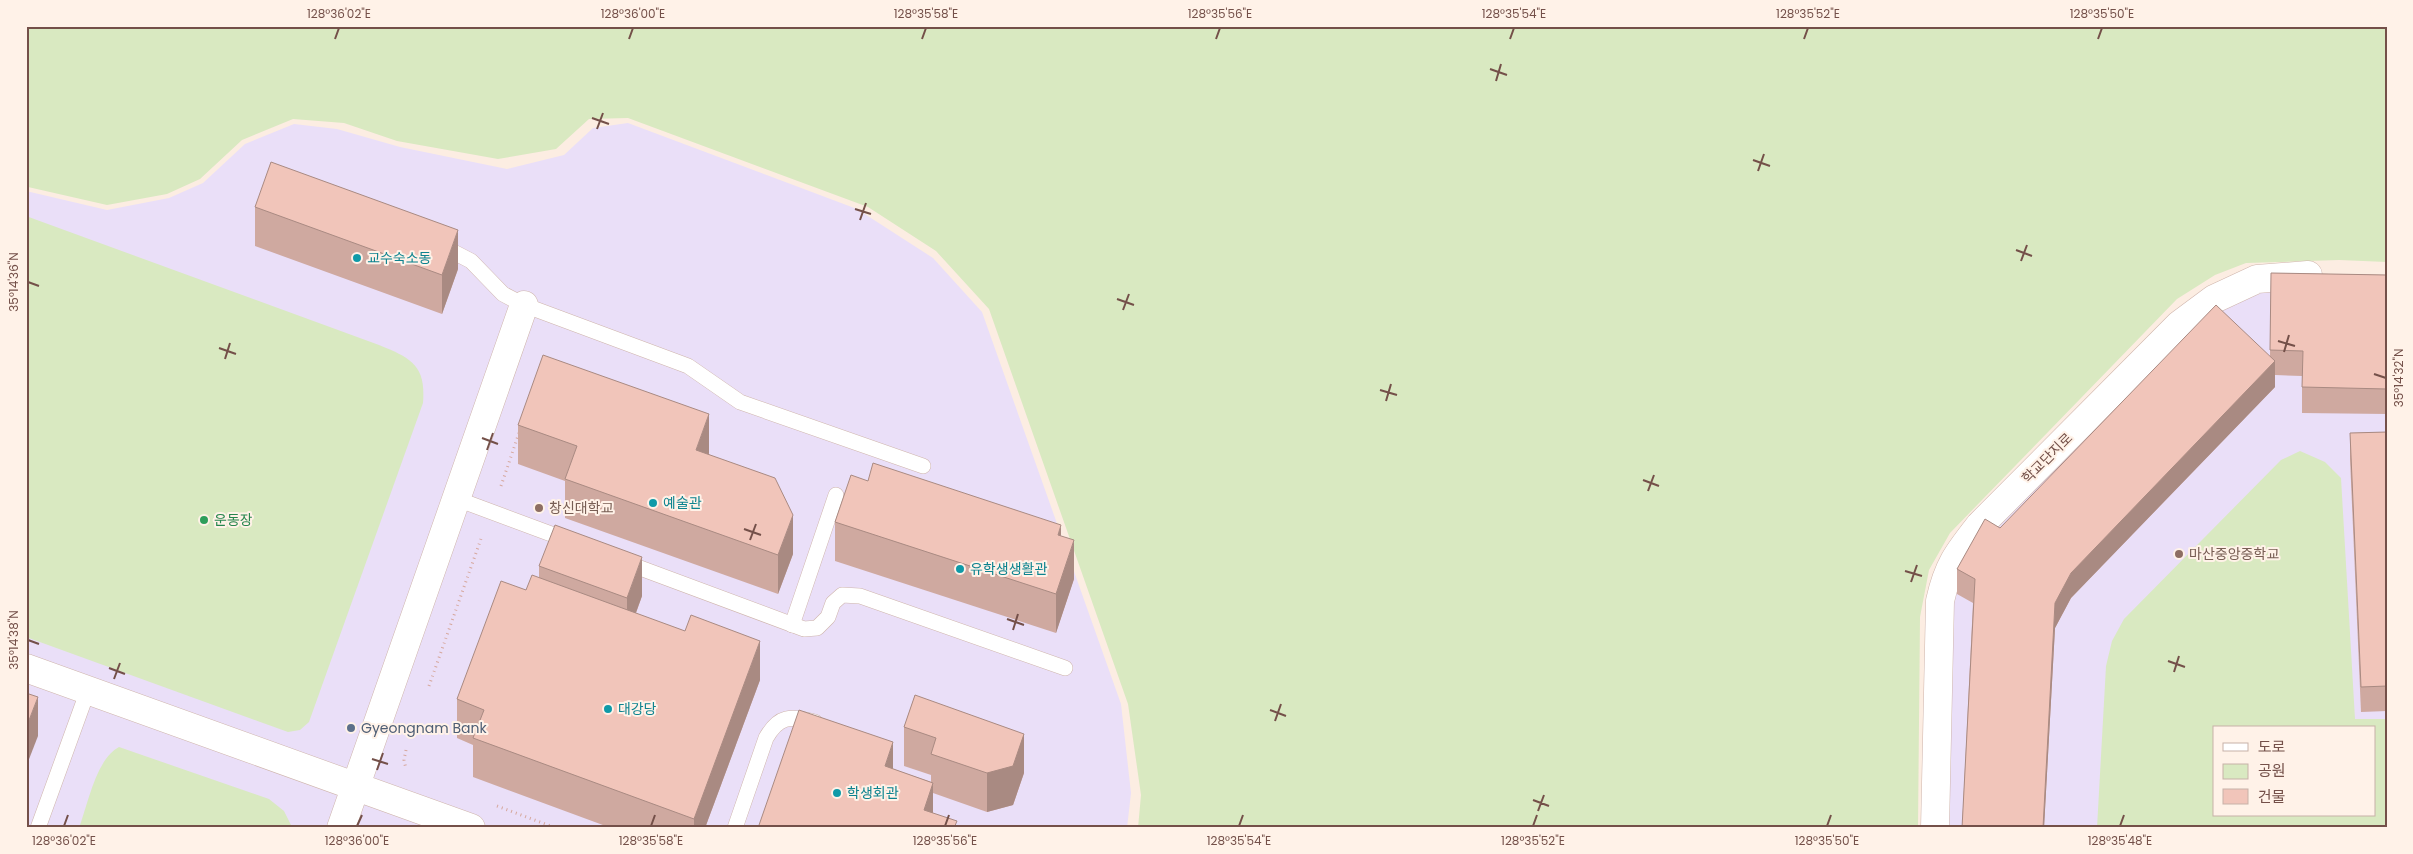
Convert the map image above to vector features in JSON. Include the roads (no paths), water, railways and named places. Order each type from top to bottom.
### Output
[{"type":"street","name":"학교단지로","points":[[1935,828],[1940,601],[1945,577],[1954,557],[1980,526],[2179,325],[2207,304],[2257,279],[2310,275],[2329,276]]},
{"type":"street","points":[[341,828],[524,305]]},
{"type":"street","points":[[26,668],[471,828]]},
{"type":"lane","points":[[428,241],[447,248],[471,261],[503,294],[524,305],[688,366],[740,402],[923,466]]},
{"type":"lane","points":[[792,625],[836,495]]},
{"type":"lane","points":[[457,499],[582,546]]},
{"type":"lane","points":[[610,556],[804,629],[816,628],[828,617],[833,602],[842,595],[860,596],[1065,668]]},
{"type":"lane","points":[[38,828],[88,690]]},
{"type":"lane","points":[[734,828],[766,738],[774,724],[790,717],[832,728]]},
{"type":"place","name":"교수숙소동","points":[[357,258]]},
{"type":"place","name":"예술관","points":[[653,503]]},
{"type":"place","name":"창신대학교","points":[[539,508]]},
{"type":"place","name":"운동장","points":[[204,520]]},
{"type":"place","name":"마산중앙중학교","points":[[2179,554]]},
{"type":"place","name":"유학생생활관","points":[[960,569]]},
{"type":"place","name":"대강당","points":[[608,709]]},
{"type":"place","name":"Gyeongnam Bank","points":[[351,728]]},
{"type":"place","name":"학생회관","points":[[837,793]]}]
